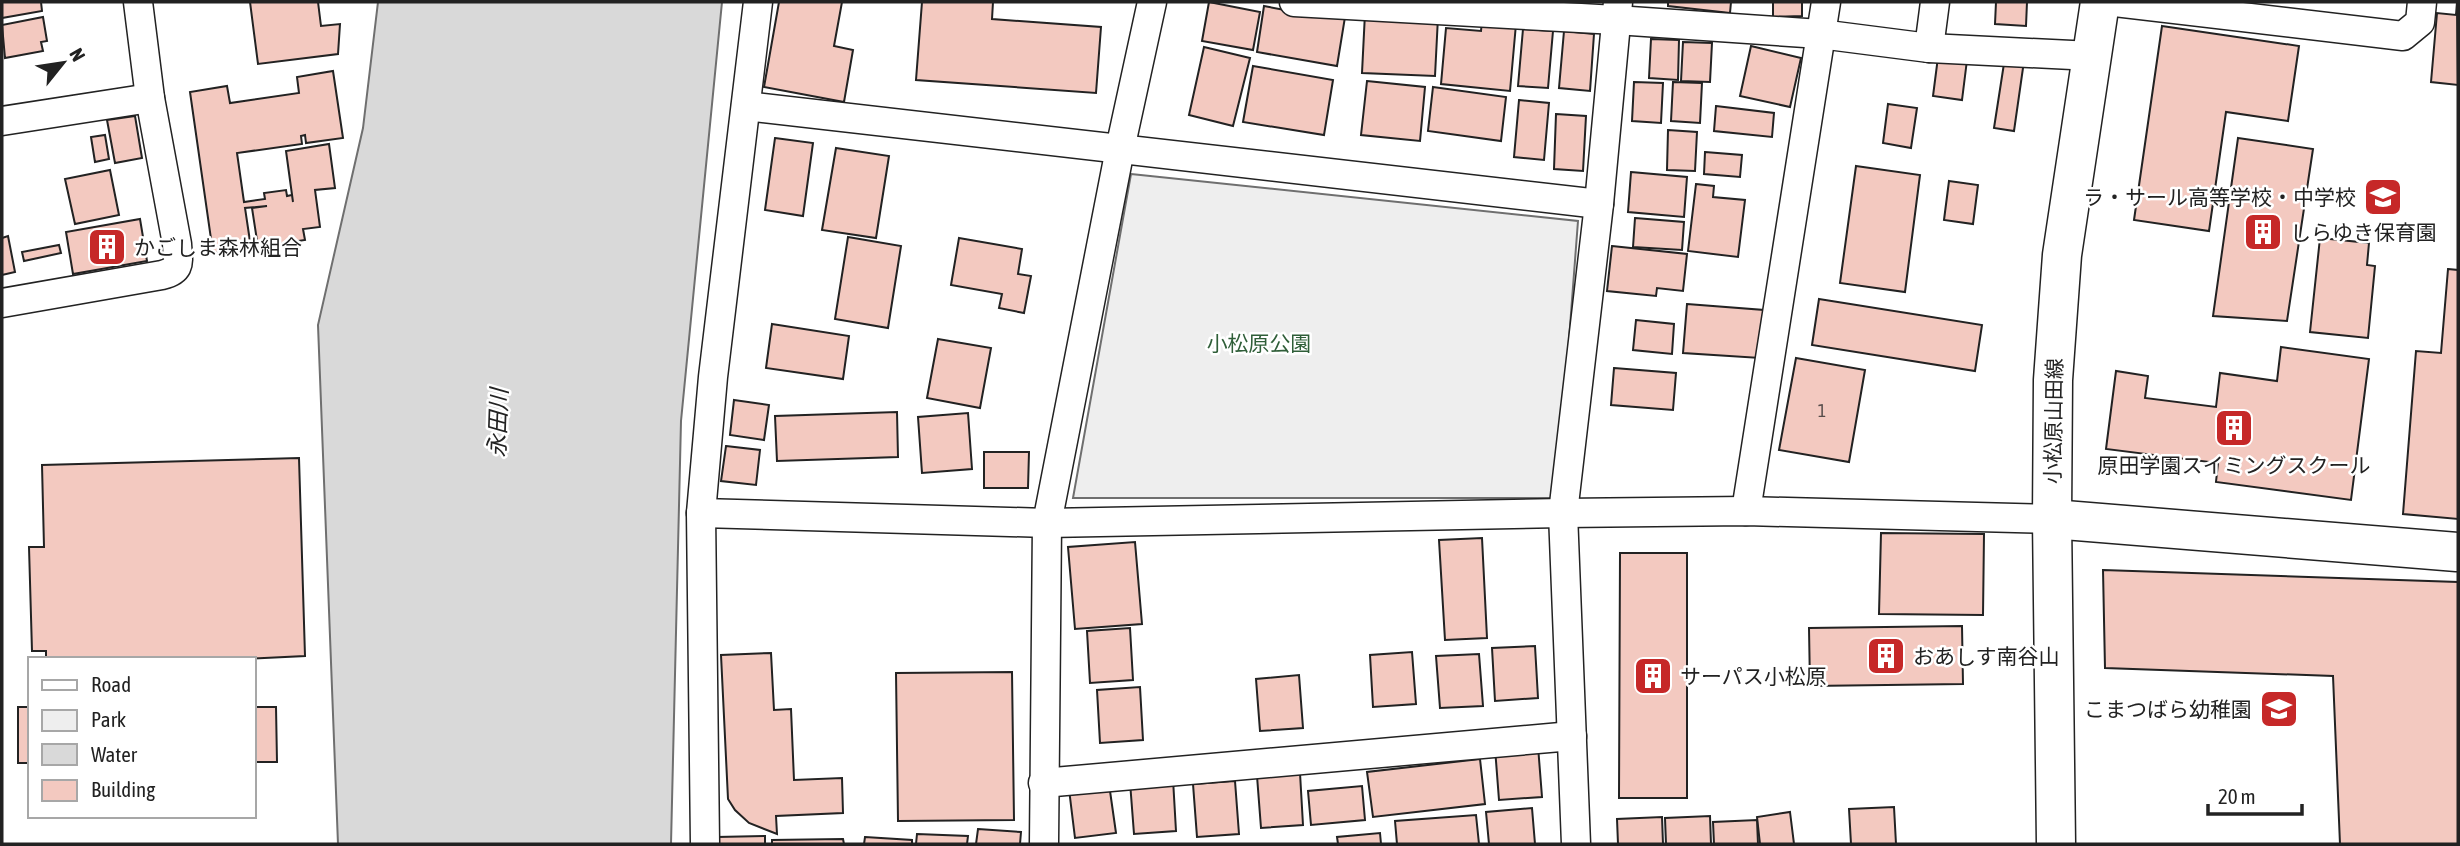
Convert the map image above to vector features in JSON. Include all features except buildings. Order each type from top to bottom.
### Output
[{"type":"street","points":[[2,303],[162,275],[173,272],[178,261],[150,98],[138,2]]},
{"type":"street","points":[[705,844],[701,513],[713,377],[758,2]]},
{"type":"street","points":[[1044,844],[1047,523],[1120,149],[1152,2]]},
{"type":"street","points":[[1294,2],[1617,11],[1929,48],[2092,56]]},
{"type":"street","points":[[1746,512],[1826,2]]},
{"type":"street","points":[[1929,48],[1935,2]]},
{"type":"street","name":"小松原山田線","points":[[2056,844],[2053,380],[2062,255],[2100,2]]},
{"type":"street","points":[[2115,2],[2403,36],[2420,22],[2422,2]]},
{"type":"street","points":[[1576,844],[1563,513],[1599,204],[1617,11]]},
{"type":"street","points":[[2,121],[150,98]]},
{"type":"street","points":[[746,106],[1599,204]]},
{"type":"street","points":[[701,513],[1047,523],[1746,512],[2052,519],[2457,552]]},
{"type":"street","points":[[1043,783],[1572,736]]},
{"type":"green space","name":"小松原公園","points":[[1131,174],[1578,221],[1557,498],[1073,498]]},
{"type":"water","name":"永田川","points":[[378,2],[722,2],[681,421],[671,844],[338,844],[318,325],[363,128]]},
{"type":"place","name":"ラ・サール高等学校・中学校","points":[[2383,197]]},
{"type":"place","name":"しらゆき保育園","points":[[2263,232]]},
{"type":"place","name":"かごしま森林組合","points":[[107,247]]},
{"type":"place","name":"原田学園スイミングスクール","points":[[2234,428]]},
{"type":"place","name":"おあしす南谷山","points":[[1886,656]]},
{"type":"place","name":"サーパス小松原","points":[[1653,676]]},
{"type":"place","name":"こまつばら幼稚園","points":[[2279,709]]}]
